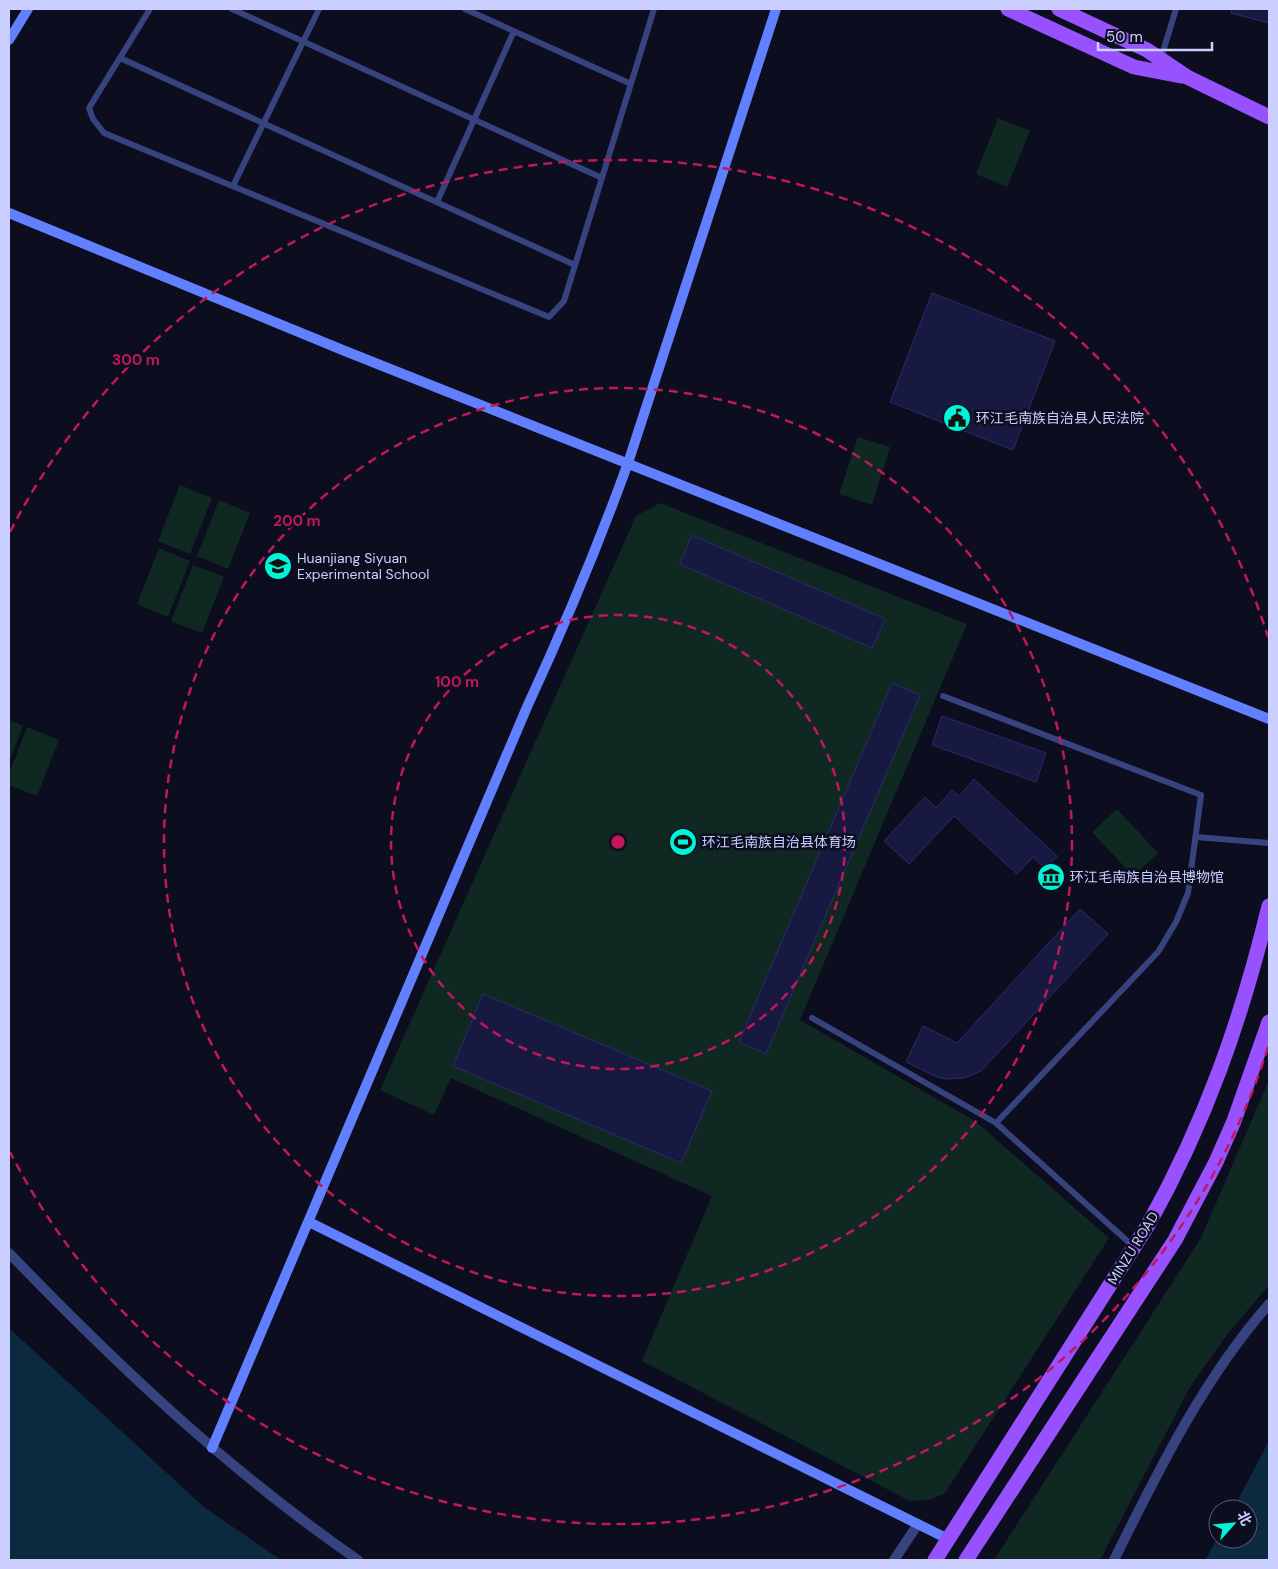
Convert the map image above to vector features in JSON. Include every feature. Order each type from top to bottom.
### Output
[{"type":"main road","points":[[1008,9],[1134,67],[1187,78]]},
{"type":"main road","points":[[1059,9],[1147,50],[1187,78],[1269,117]]},
{"type":"main road","name":"MINZU ROAD","points":[[935,1560],[1134,1247],[1169,1187],[1206,1110],[1232,1040],[1269,906]]},
{"type":"main road","points":[[966,1560],[1175,1240],[1216,1162],[1234,1122],[1269,1022]]},
{"type":"street","points":[[9,40],[28,9]]},
{"type":"street","points":[[212,1448],[526,707],[580,589],[628,464],[776,9]]},
{"type":"street","points":[[9,213],[628,464],[1269,719]]},
{"type":"street","points":[[309,1222],[948,1539]]},
{"type":"street","points":[[9,1252],[117,1363],[212,1448],[289,1510],[358,1560]]},
{"type":"street","points":[[1114,1560],[1147,1492],[1213,1377],[1269,1304]]},
{"type":"street","points":[[894,1560],[918,1524]]},
{"type":"lane","points":[[150,9],[89,108],[98,126],[104,133],[549,317],[564,301],[654,9]]},
{"type":"lane","points":[[232,9],[602,178]]},
{"type":"lane","points":[[233,186],[319,9]]},
{"type":"lane","points":[[465,9],[631,84]]},
{"type":"lane","points":[[1161,59],[1176,9]]},
{"type":"lane","points":[[437,202],[514,31]]},
{"type":"lane","points":[[120,58],[575,265]]},
{"type":"lane","points":[[943,696],[1201,795],[1188,893],[1176,922],[1158,952],[996,1123]]},
{"type":"lane","points":[[1196,837],[1269,843]]},
{"type":"lane","points":[[812,1018],[996,1123],[1134,1247]]},
{"type":"green space","points":[[998,118],[1030,131],[1007,187],[976,174]]},
{"type":"green space","points":[[858,437],[890,447],[872,505],[839,494]]},
{"type":"green space","points":[[180,485],[212,498],[190,554],[158,541]]},
{"type":"green space","points":[[219,500],[250,513],[228,569],[197,556]]},
{"type":"green space","name":"环江毛南族自治县体育场","points":[[660,503],[967,624],[800,1020],[975,1121],[1109,1238],[945,1493],[932,1499],[910,1501],[642,1361],[712,1196],[451,1078],[434,1115],[380,1090],[636,516]]},
{"type":"green space","points":[[159,548],[190,561],[168,617],[137,604]]},
{"type":"green space","points":[[193,565],[224,577],[202,633],[171,621]]},
{"type":"green space","points":[[9,720],[23,726],[9,762]]},
{"type":"green space","points":[[27,727],[59,740],[37,796],[9,785],[9,774]]},
{"type":"green space","points":[[1117,809],[1158,853],[1133,876],[1092,832]]},
{"type":"green space","points":[[1269,1080],[1269,1285],[1226,1336],[1190,1387],[1100,1560],[994,1560],[1201,1238]]},
{"type":"water","points":[[9,1328],[204,1507],[281,1560],[9,1560]]},
{"type":"water","points":[[1269,1441],[1269,1560],[1205,1560],[1211,1549],[1258,1549],[1258,1499],[1238,1499]]},
{"type":"building","points":[[1232,9],[1269,9],[1269,23],[1231,13]]},
{"type":"building","points":[[932,293],[1055,341],[1013,450],[890,402]]},
{"type":"building","points":[[692,535],[885,619],[872,648],[680,564]]},
{"type":"building","points":[[892,683],[920,695],[766,1054],[739,1042]]},
{"type":"building","points":[[942,716],[1046,753],[1036,782],[932,745]]},
{"type":"building","points":[[974,779],[1057,856],[1046,869],[1033,857],[1017,874],[954,816],[909,864],[884,841],[925,797],[936,808],[952,790],[959,796]]},
{"type":"building","points":[[1080,909],[1108,934],[981,1071],[964,1078],[946,1079],[937,1077],[906,1062],[923,1026],[957,1043]]},
{"type":"building","points":[[483,994],[712,1091],[681,1163],[453,1066]]},
{"type":"place","name":"环江毛南族自治县人民法院","points":[[957,418]]},
{"type":"place","name":"Huanjiang Siyuan Experimental School","points":[[278,566]]},
{"type":"place","name":"环江毛南族自治县体育场","points":[[683,842]]},
{"type":"place","name":"环江毛南族自治县博物馆","points":[[1051,877]]}]
